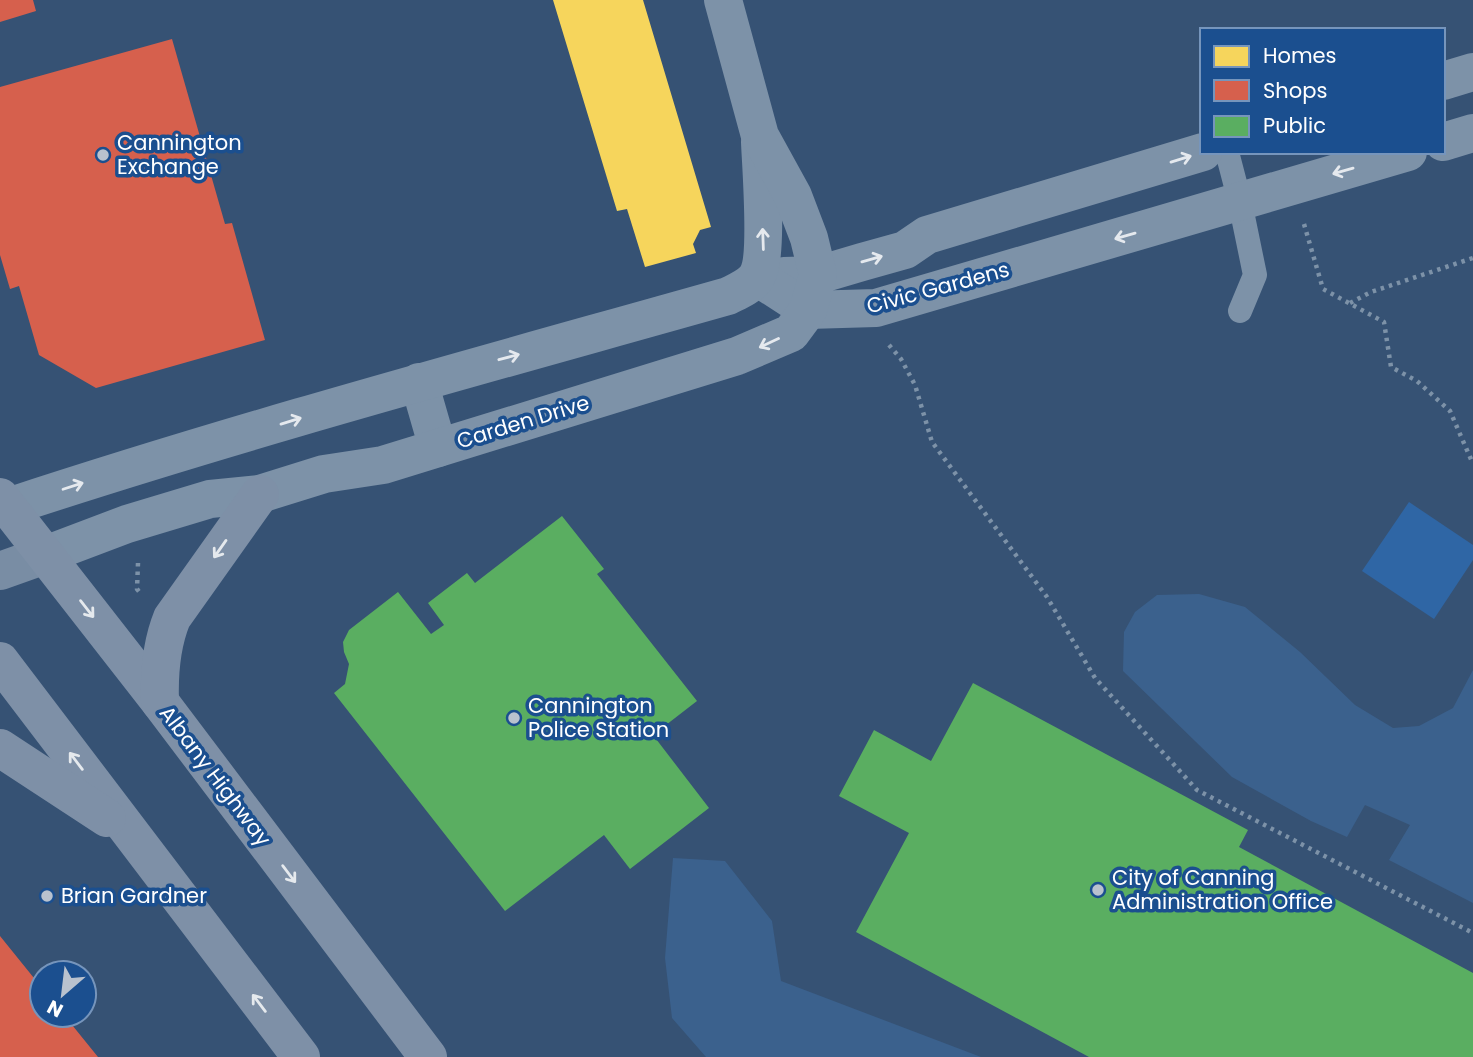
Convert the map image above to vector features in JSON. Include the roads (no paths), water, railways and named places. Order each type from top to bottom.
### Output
[{"type":"highway","points":[[159,702],[159,669],[165,635],[172,618],[260,494]]},
{"type":"highway","name":"Albany Highway","points":[[3,504],[159,702],[428,1057]]},
{"type":"highway","points":[[0,662],[301,1057]]},
{"type":"highway","points":[[0,748],[132,835]]},
{"type":"main road","points":[[0,571],[45,555]]},
{"type":"street","points":[[723,0],[760,136],[793,196],[809,238],[813,292]]},
{"type":"street","points":[[1445,80],[1473,72]]},
{"type":"street","points":[[1445,141],[1473,133]]},
{"type":"street","points":[[3,504],[419,382],[727,296],[745,288],[757,277],[763,252],[760,136]]},
{"type":"street","name":"Civic Gardens","points":[[813,292],[905,250],[927,235],[1200,153]]},
{"type":"street","name":"Civic Gardens","points":[[757,277],[876,308],[1401,154]]},
{"type":"street","name":"Carden Drive","points":[[45,555],[128,524],[210,499],[260,494],[324,474],[383,465],[761,347],[791,333],[813,292]]},
{"type":"street","points":[[419,382],[439,448]]},
{"type":"lane","points":[[1228,154],[1255,275],[1240,311]]},
{"type":"place","name":"Cannington Exchange","points":[[103,155]]},
{"type":"place","name":"Cannington Police Station","points":[[514,718]]},
{"type":"place","name":"City of Canning Administration Office","points":[[1098,890]]},
{"type":"place","name":"Brian Gardner","points":[[47,896]]}]
